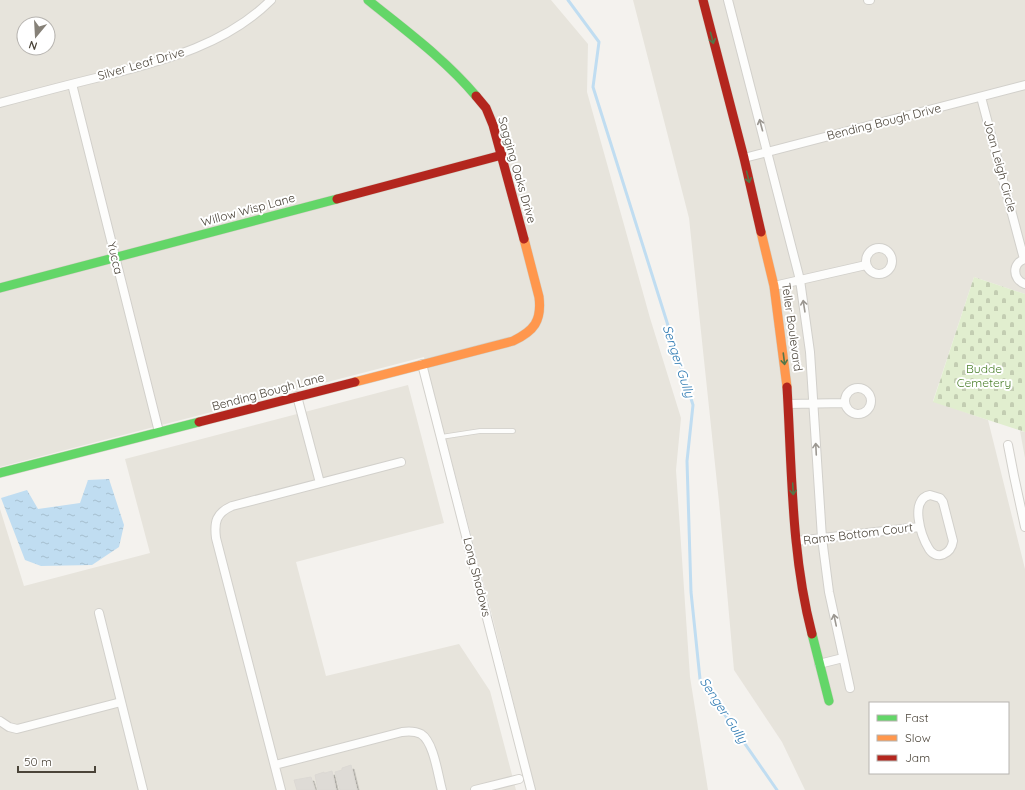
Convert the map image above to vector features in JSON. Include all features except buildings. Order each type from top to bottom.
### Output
[{"type":"street","name":"Silver Leaf Drive","points":[[0,103],[159,61],[204,45],[246,21],[271,0]]},
{"type":"street","name":"Sagging Oaks Drive","points":[[368,0],[447,64],[476,94],[486,108],[494,125],[539,297],[540,311],[537,324]]},
{"type":"street","name":"Teller Boulevard","points":[[703,0],[744,158],[774,286],[787,380],[796,541],[807,615],[829,701]]},
{"type":"street","name":"Teller Boulevard","points":[[728,0],[800,280],[810,352],[822,538],[829,592],[850,688]]},
{"type":"street","name":"Yucca","points":[[72,84],[159,432]]},
{"type":"street","name":"Bending Bough Drive","points":[[744,158],[1025,85]]},
{"type":"street","name":"Joan Leigh Circle","points":[[981,97],[1025,259],[1018,263],[1015,270],[1019,281],[1025,284]]},
{"type":"street","name":"Willow Wisp Lane","points":[[0,288],[502,155]]},
{"type":"street","points":[[774,286],[866,265]]},
{"type":"street","name":"Bending Bough Lane","points":[[0,473],[513,341],[532,330],[537,324]]},
{"type":"street","name":"Long Shadows","points":[[422,364],[531,790]]},
{"type":"street","points":[[297,396],[320,483]]},
{"type":"street","points":[[788,404],[845,403]]},
{"type":"street","points":[[1008,445],[1025,527]]},
{"type":"street","points":[[281,790],[216,538],[216,523],[220,512],[232,506],[401,462]]},
{"type":"street","name":"Rams Bottom Court","points":[[930,494],[940,498],[943,502],[953,541],[949,552],[944,555],[939,555],[929,550],[920,527],[918,510],[921,499],[930,494]]},
{"type":"street","name":"Rams Bottom Court","points":[[796,541],[920,527]]},
{"type":"street","points":[[99,614],[143,790]]},
{"type":"street","points":[[819,664],[843,658]]},
{"type":"street","points":[[0,720],[9,728],[17,729],[121,702]]},
{"type":"street","points":[[275,764],[402,732],[414,732],[421,734],[431,748],[442,790]]},
{"type":"street","points":[[475,790],[519,779]]},
{"type":"lane","points":[[441,437],[480,431],[513,431]]},
{"type":"shaded area","points":[[0,0],[551,0],[588,44],[587,92],[650,318],[681,418],[676,470],[690,677],[708,790],[535,790],[489,603],[424,357],[0,467]]},
{"type":"shaded area","points":[[633,0],[1025,0],[1025,294],[974,277],[933,401],[988,420],[1025,569],[1025,790],[805,790],[782,742],[734,670],[719,502],[689,218]]},
{"type":"shaded area","points":[[408,385],[444,523],[296,562],[326,676],[459,644],[490,691],[516,790],[0,790],[0,509],[24,586],[150,553],[125,459]]},
{"type":"shaded area","points":[[1020,431],[1025,432],[1025,458]]},
{"type":"green space","name":"Budde Cemetery","points":[[974,277],[1025,294],[1025,432],[933,402]]},
{"type":"water","points":[[109,479],[124,525],[119,547],[92,565],[41,566],[25,560],[1,498],[27,490],[38,509],[80,503],[88,480]]},
{"type":"waterway","name":"Senger Gully","points":[[568,0],[599,42],[593,87],[693,405],[687,461],[691,592],[700,679],[777,790]]},
{"type":"traffic: fast","points":[[368,0],[438,57],[476,96]]},
{"type":"traffic: fast","points":[[0,288],[337,199]]},
{"type":"traffic: fast","points":[[0,473],[199,422]]},
{"type":"traffic: fast","points":[[812,634],[829,701]]},
{"type":"traffic: slow","points":[[761,232],[774,286],[787,387]]},
{"type":"traffic: slow","points":[[355,382],[513,341],[531,329],[538,319],[540,305],[524,239]]},
{"type":"traffic: jam","points":[[703,0],[744,158],[761,232]]},
{"type":"traffic: jam","points":[[476,96],[486,108],[493,125],[524,239]]},
{"type":"traffic: jam","points":[[337,199],[502,155]]},
{"type":"traffic: jam","points":[[199,422],[355,382]]},
{"type":"traffic: jam","points":[[787,387],[796,542],[805,604],[812,634]]}]
